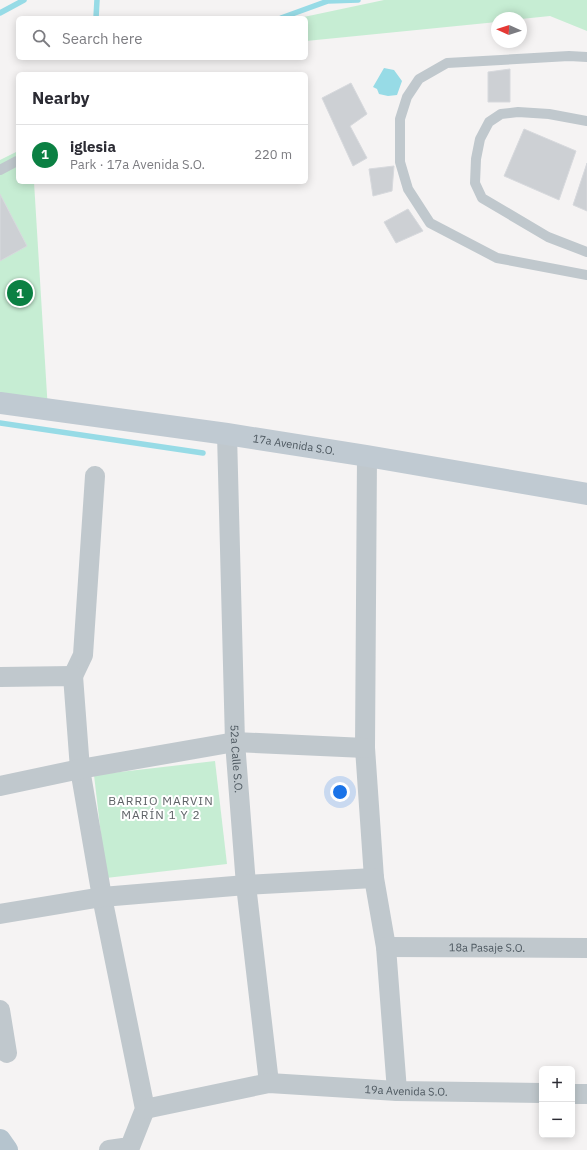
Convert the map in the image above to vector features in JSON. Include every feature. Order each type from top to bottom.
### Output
[{"type":"main road","points":[[0,1140],[7,1150]]},
{"type":"street","name":"17a Avenida S.O.","points":[[0,403],[227,434],[367,456],[587,494]]},
{"type":"street","name":"52a Calle S.O.","points":[[227,434],[235,742],[246,885],[270,1083]]},
{"type":"street","points":[[367,456],[365,748],[374,878],[386,947],[397,1091]]},
{"type":"street","points":[[95,476],[83,655],[73,676],[80,769],[102,897],[145,1109],[130,1147],[109,1150]]},
{"type":"street","points":[[0,677],[73,676]]},
{"type":"street","points":[[0,786],[80,769],[235,742],[365,748]]},
{"type":"street","points":[[0,914],[102,897],[246,885],[374,878]]},
{"type":"street","name":"18a Pasaje S.O.","points":[[386,947],[587,948]]},
{"type":"street","points":[[0,1010],[7,1053]]},
{"type":"street","name":"19a Avenida S.O.","points":[[145,1109],[270,1083],[397,1091],[539,1093]]},
{"type":"street","points":[[575,1094],[587,1094]]},
{"type":"lane","points":[[587,57],[569,56],[447,63],[419,79],[407,97],[400,120],[400,162],[408,189],[430,223],[497,258],[587,275]]},
{"type":"lane","points":[[587,121],[548,114],[518,112],[501,114],[489,122],[480,139],[476,159],[475,183],[482,198],[548,237],[587,252]]},
{"type":"lane","points":[[0,170],[16,162]]},
{"type":"green space","points":[[384,0],[587,0],[587,31],[550,16],[527,18],[527,12],[491,12],[491,23],[308,41],[308,16]]},
{"type":"green space","points":[[16,152],[16,184],[34,184],[48,411],[0,404],[0,160]]},
{"type":"green space","points":[[215,761],[227,864],[106,878],[94,775]]},
{"type":"water","points":[[384,68],[394,70],[402,81],[397,95],[388,96],[379,94],[377,89],[373,87]]},
{"type":"building","points":[[510,69],[510,102],[488,102],[488,72]]},
{"type":"building","points":[[351,83],[367,114],[350,126],[367,158],[353,166],[322,98]]},
{"type":"building","points":[[524,129],[576,151],[559,200],[504,176]]},
{"type":"building","points":[[587,163],[587,211],[573,205]]},
{"type":"building","points":[[394,166],[392,191],[373,196],[369,169]]},
{"type":"building","points":[[0,194],[27,246],[0,261]]},
{"type":"building","points":[[408,209],[423,231],[396,243],[384,222]]},
{"type":"waterway","points":[[0,13],[24,0]]},
{"type":"waterway","points":[[96,16],[97,0]]},
{"type":"waterway","points":[[287,16],[328,1],[358,0]]},
{"type":"waterway","points":[[0,423],[203,453]]},
{"type":"place","name":"iglesia","points":[[20,293]]},
{"type":"district","name":"BARRIO MARVIN MARÍN 1 Y 2","points":[[161,807]]}]
